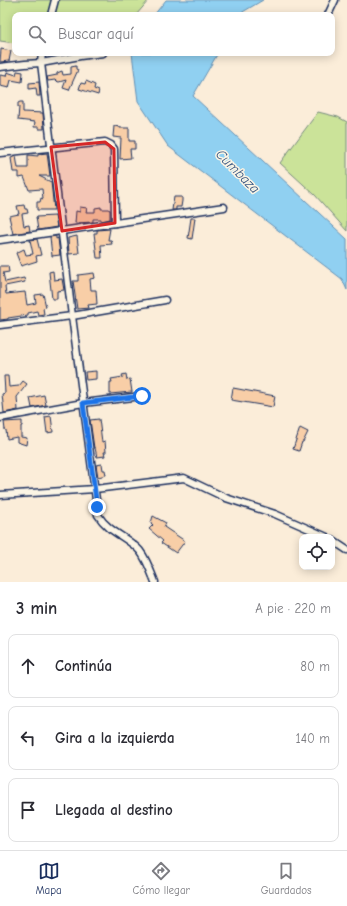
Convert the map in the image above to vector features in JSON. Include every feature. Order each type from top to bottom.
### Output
[{"type":"street","points":[[52,12],[55,0]]},
{"type":"street","points":[[329,12],[334,0]]},
{"type":"street","points":[[42,56],[41,64],[51,147],[98,515],[109,529],[139,550],[144,557],[155,582]]},
{"type":"street","points":[[0,68],[25,64],[41,64],[80,56]]},
{"type":"street","points":[[0,153],[105,142],[112,145],[114,149],[115,223]]},
{"type":"street","points":[[0,240],[224,207]]},
{"type":"street","points":[[0,325],[72,316],[165,300]]},
{"type":"street","points":[[0,418],[83,403],[142,396]]},
{"type":"street","points":[[0,495],[95,489],[184,478],[226,498],[275,514],[320,534]]},
{"type":"street","points":[[335,542],[347,550]]},
{"type":"highlighted area","points":[[105,142],[114,149],[115,223],[62,231],[51,147]]},
{"type":"green space","points":[[0,0],[149,0],[139,12],[12,12],[12,43],[0,41]]},
{"type":"green space","points":[[318,112],[338,117],[347,122],[347,231],[315,195],[280,163]]},
{"type":"water","points":[[166,0],[263,0],[243,12],[156,12]]},
{"type":"water","name":"Cumbaza","points":[[132,56],[216,56],[193,96],[347,239],[347,290],[342,279],[168,146],[138,101]]},
{"type":"building","points":[[1,49],[11,51],[9,61],[0,62]]},
{"type":"building","points":[[76,66],[76,69],[78,70],[69,90],[63,88],[66,80],[59,82],[55,80],[48,81],[47,77],[57,75],[57,73],[62,71],[63,75],[71,74],[71,67]]},
{"type":"building","points":[[17,71],[23,72],[22,82],[11,80],[9,88],[0,86],[0,75],[6,76],[7,72],[16,75]]},
{"type":"building","points":[[86,81],[95,85],[94,89],[99,91],[98,95],[79,89],[81,83],[85,84]]},
{"type":"building","points":[[39,82],[40,96],[37,96],[36,88],[29,89],[29,83]]},
{"type":"building","points":[[23,102],[23,112],[43,113],[44,129],[34,127],[35,122],[18,120],[18,103]]},
{"type":"building","points":[[114,126],[129,128],[129,141],[135,141],[135,149],[130,149],[131,158],[120,159],[121,138],[113,137]]},
{"type":"building","points":[[47,153],[50,176],[39,176],[51,182],[54,210],[37,210],[37,202],[40,202],[41,198],[43,199],[42,189],[29,190],[24,177],[19,178],[19,172],[13,172],[11,158],[16,156],[18,168],[28,168],[28,155],[38,156],[38,154]]},
{"type":"building","points":[[174,197],[182,197],[182,201],[181,207],[176,207],[176,210],[172,210]]},
{"type":"building","points":[[24,205],[28,213],[22,214],[24,226],[29,225],[30,231],[13,234],[9,216],[19,214],[17,206]]},
{"type":"building","points":[[80,207],[87,208],[86,212],[95,212],[95,208],[101,207],[101,209],[108,209],[110,210],[110,219],[101,221],[101,219],[93,219],[93,222],[75,223],[76,211],[80,212]]},
{"type":"building","points":[[55,216],[57,227],[38,230],[36,217]]},
{"type":"building","points":[[191,218],[195,218],[192,239],[188,238]]},
{"type":"building","points":[[110,229],[108,240],[111,240],[112,244],[101,245],[102,258],[97,258],[94,233],[97,233],[97,230]]},
{"type":"building","points":[[56,236],[56,239],[58,238],[60,255],[52,256],[50,237]]},
{"type":"building","points":[[77,236],[79,253],[69,254],[68,238]]},
{"type":"building","points":[[37,239],[41,255],[36,256],[37,261],[21,266],[16,253],[24,249],[26,255],[33,254],[30,240]]},
{"type":"building","points":[[0,266],[8,266],[9,272],[3,273],[5,282],[24,278],[25,282],[5,286],[6,294],[25,292],[27,305],[36,303],[35,295],[43,294],[46,307],[43,308],[44,314],[38,315],[37,311],[28,313],[28,315],[0,320]]},
{"type":"building","points":[[53,271],[54,280],[62,279],[64,290],[57,291],[57,299],[52,299],[49,272]]},
{"type":"building","points":[[94,273],[95,278],[90,279],[91,290],[96,290],[97,304],[88,305],[89,308],[77,309],[73,281],[78,281],[78,275]]},
{"type":"building","points":[[96,371],[96,379],[86,380],[85,372]]},
{"type":"building","points":[[126,374],[127,380],[130,379],[132,392],[110,394],[111,379],[123,377],[122,375]]},
{"type":"building","points":[[4,376],[8,376],[9,387],[19,386],[23,381],[27,384],[17,397],[18,410],[4,413],[2,394],[5,393]]},
{"type":"building","points":[[233,388],[275,396],[273,407],[231,400]]},
{"type":"building","points":[[44,395],[46,405],[32,408],[30,398]]},
{"type":"building","points":[[51,416],[53,432],[47,433],[45,417]]},
{"type":"building","points":[[99,419],[102,442],[105,441],[106,452],[104,452],[105,456],[97,457],[94,448],[90,420]]},
{"type":"building","points":[[22,421],[21,437],[27,438],[26,445],[17,442],[17,437],[7,439],[5,430],[4,422]]},
{"type":"building","points":[[300,428],[308,432],[299,451],[293,449]]},
{"type":"building","points":[[102,464],[106,475],[98,477],[96,465]]},
{"type":"building","points":[[153,516],[166,523],[164,527],[185,541],[176,553],[161,543],[163,541],[149,529],[153,525],[151,523]]},
{"type":"route","points":[[97,507],[83,403],[142,396]]}]
